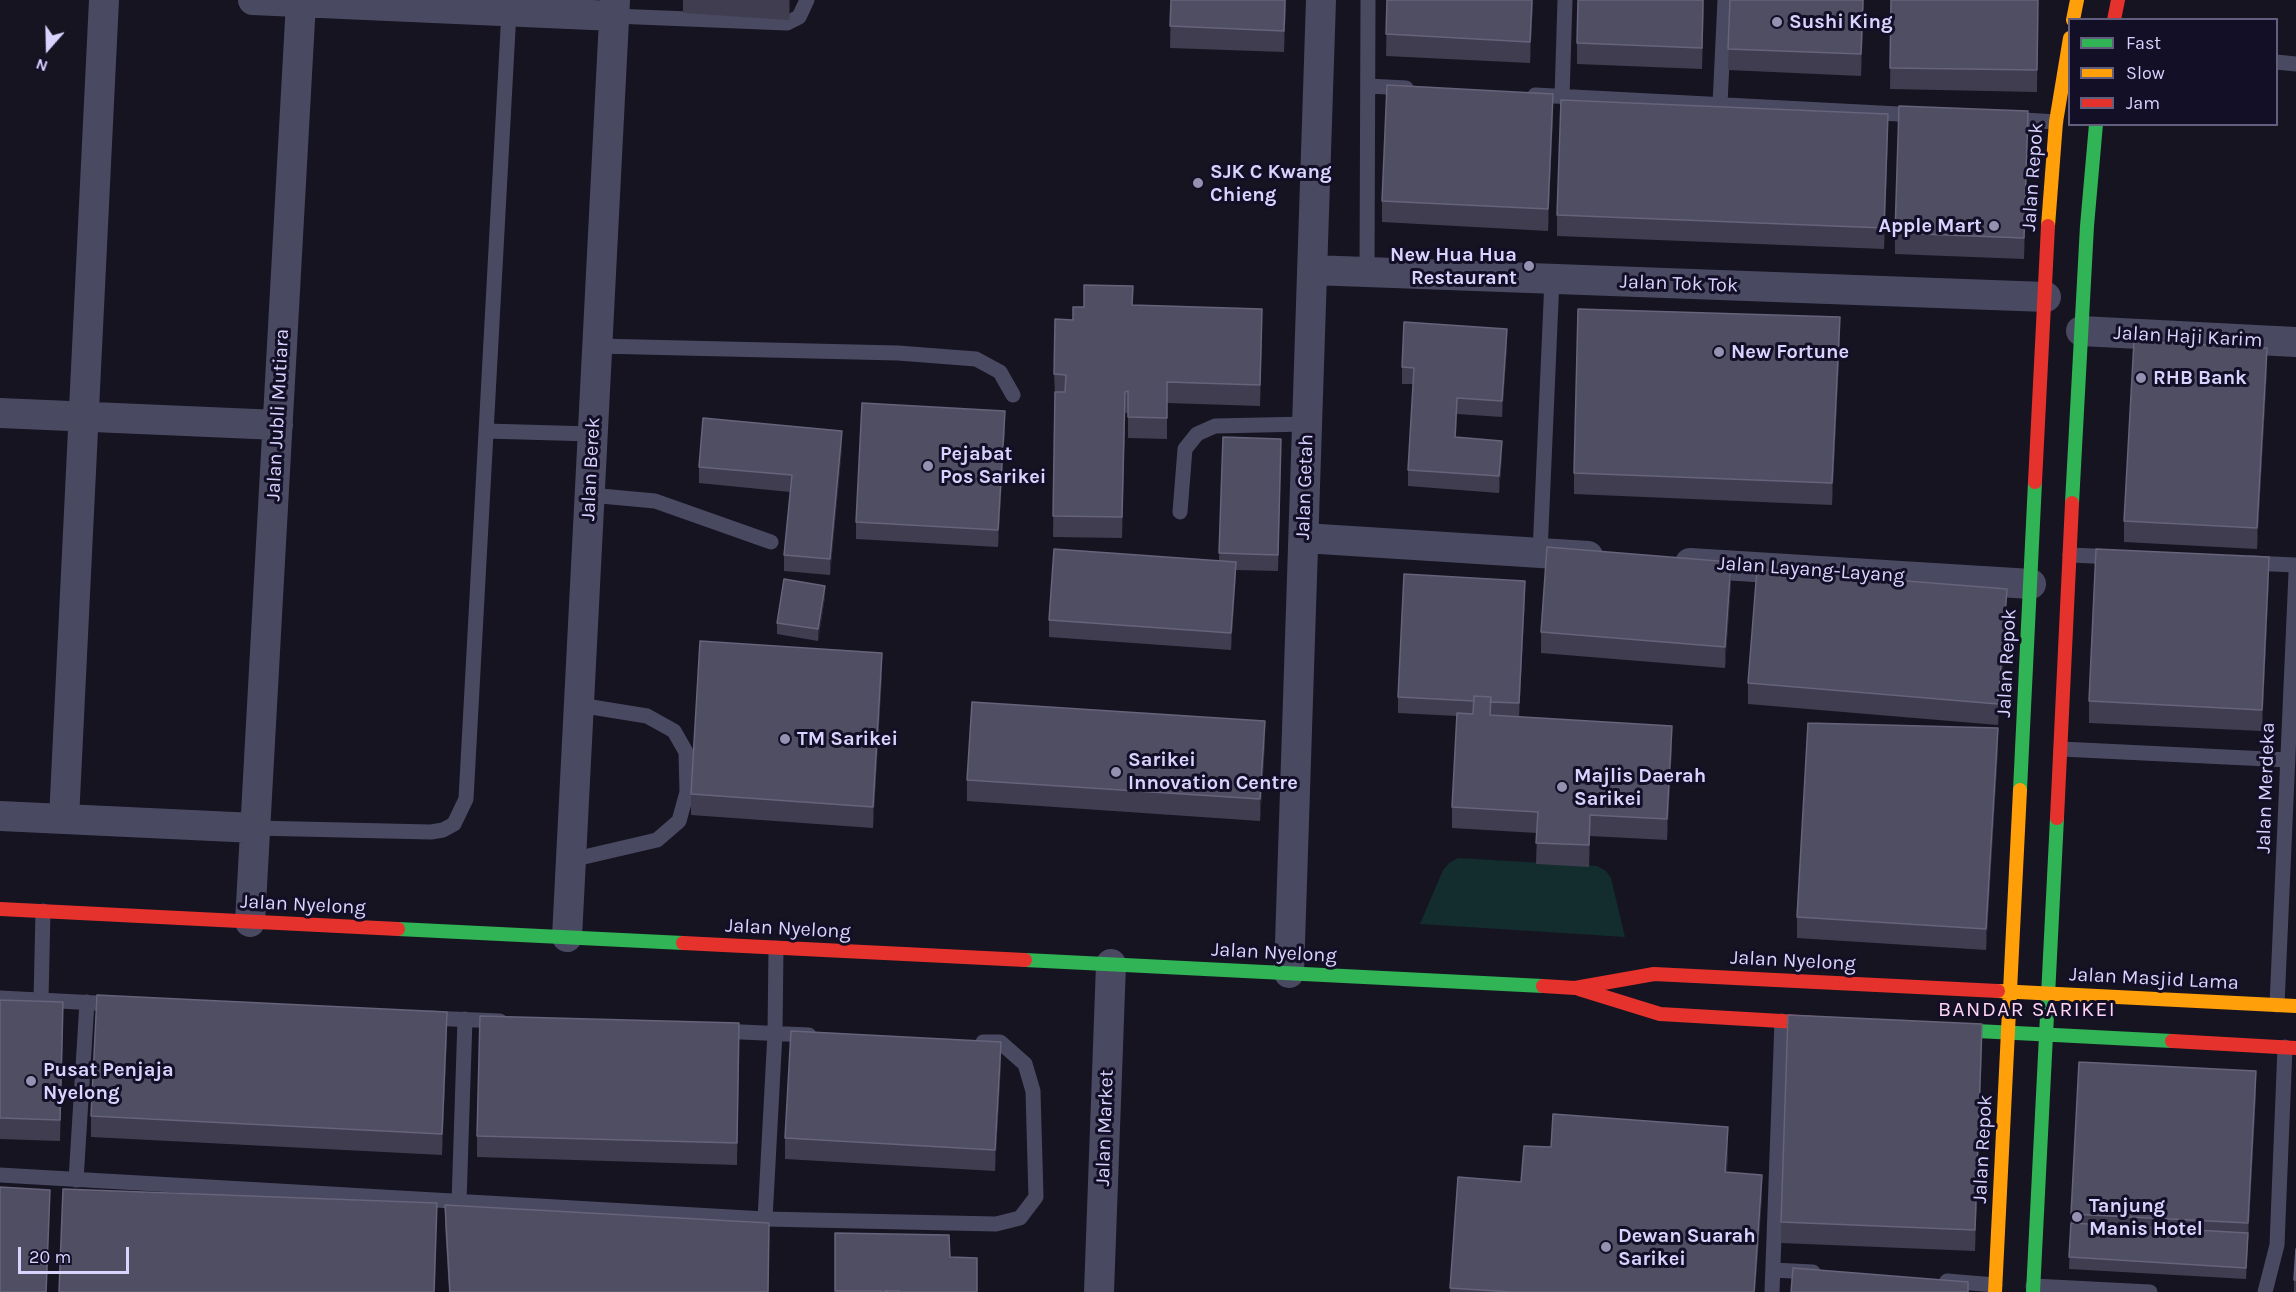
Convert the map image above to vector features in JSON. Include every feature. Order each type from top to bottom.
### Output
[{"type":"main road","points":[[2073,18],[2077,0]]},
{"type":"main road","points":[[2114,18],[2118,0]]},
{"type":"main road","name":"Jalan Repok","points":[[1995,1288],[2049,204],[2056,122],[2068,57]]},
{"type":"main road","points":[[2033,1289],[2081,332],[2096,126]]},
{"type":"main road","name":"Jalan Nyelong","points":[[0,909],[1575,988],[1654,974],[2010,992]]},
{"type":"main road","name":"Jalan Nyelong","points":[[1575,988],[1660,1014],[1841,1024]]},
{"type":"main road","name":"Jalan Masjid Lama","points":[[2010,992],[2296,1005]]},
{"type":"main road","points":[[1925,1028],[2291,1048]]},
{"type":"street","points":[[64,819],[104,0]]},
{"type":"street","points":[[253,0],[509,11],[615,8]]},
{"type":"street","name":"Jalan Getah","points":[[1289,973],[1320,0]]},
{"type":"street","name":"Jalan Jubli Mutiara","points":[[250,922],[301,2]]},
{"type":"street","name":"Jalan Berek","points":[[567,937],[615,8]]},
{"type":"street","name":"Jalan Tok Tok","points":[[1312,270],[2046,297]]},
{"type":"street","name":"Jalan Haji Karim","points":[[2081,332],[2296,342]]},
{"type":"street","points":[[0,413],[278,425]]},
{"type":"street","points":[[1304,538],[1612,558]]},
{"type":"street","name":"Jalan Layang-Layang","points":[[1660,561],[2031,584]]},
{"type":"street","points":[[0,816],[255,828]]},
{"type":"street","name":"Jalan Market","points":[[1099,1292],[1111,964]]},
{"type":"lane","points":[[615,8],[787,23],[799,17],[807,0]]},
{"type":"lane","points":[[1367,272],[1368,0]]},
{"type":"lane","points":[[1563,97],[1564,0]]},
{"type":"lane","points":[[1720,104],[1725,0]]},
{"type":"lane","points":[[255,828],[432,832],[443,830],[454,824],[462,812],[466,799],[509,11]]},
{"type":"lane","points":[[2278,62],[2296,64]]},
{"type":"lane","points":[[1368,86],[1425,89]]},
{"type":"lane","points":[[1517,94],[1929,115]]},
{"type":"lane","points":[[1998,119],[2056,122]]},
{"type":"lane","points":[[1540,553],[1552,279]]},
{"type":"lane","points":[[597,346],[898,353],[976,359],[1000,372],[1013,395]]},
{"type":"lane","points":[[1180,512],[1185,450],[1197,434],[1215,426],[1307,424]]},
{"type":"lane","points":[[486,431],[593,434]]},
{"type":"lane","points":[[590,495],[655,501],[771,542]]},
{"type":"lane","points":[[2070,555],[2130,558]]},
{"type":"lane","points":[[2237,563],[2296,566]]},
{"type":"lane","name":"Jalan Merdeka","points":[[2277,1005],[2296,573]]},
{"type":"lane","points":[[571,860],[657,840],[679,820],[687,792],[686,752],[674,732],[646,716],[579,705]]},
{"type":"lane","points":[[2061,749],[2288,760]]},
{"type":"lane","points":[[41,1000],[43,911]]},
{"type":"lane","points":[[765,1219],[775,1033],[776,948]]},
{"type":"lane","points":[[0,998],[134,1004]]},
{"type":"lane","points":[[76,1180],[87,1002]]},
{"type":"lane","points":[[418,1017],[513,1022]]},
{"type":"lane","points":[[459,1202],[465,1019]]},
{"type":"lane","points":[[1772,1292],[1782,1021]]},
{"type":"lane","points":[[703,1030],[822,1035]]},
{"type":"lane","points":[[0,1175],[765,1219],[996,1224],[1020,1218],[1036,1197],[1033,1091],[1025,1064],[1000,1042],[965,1041]]},
{"type":"lane","points":[[2265,1292],[2277,1245],[2289,1121],[2291,1048]]},
{"type":"lane","points":[[1773,1270],[1829,1273]]},
{"type":"lane","points":[[1930,1280],[1995,1288]]},
{"type":"lane","points":[[2033,1289],[2150,1292]]},
{"type":"green space","points":[[1458,858],[1597,866],[1606,871],[1611,878],[1625,937],[1420,924],[1443,870]]},
{"type":"building","points":[[1171,0],[1285,0],[1284,31],[1170,26]]},
{"type":"building","points":[[1387,0],[1532,0],[1530,42],[1386,34]]},
{"type":"building","points":[[1578,0],[1703,0],[1702,48],[1577,43]]},
{"type":"building","points":[[1730,0],[1863,0],[1861,54],[1728,49]]},
{"type":"building","points":[[1891,0],[2038,0],[2037,70],[1890,68]]},
{"type":"building","points":[[1387,85],[1553,94],[1548,209],[1382,201]]},
{"type":"building","points":[[1561,100],[1888,114],[1884,228],[1557,215]]},
{"type":"building","points":[[1899,106],[2028,111],[2024,238],[1895,233]]},
{"type":"building","points":[[1084,285],[1133,286],[1132,305],[1262,309],[1260,385],[1167,382],[1167,418],[1128,417],[1128,391],[1125,392],[1122,517],[1053,516],[1055,392],[1065,392],[1066,375],[1054,374],[1055,319],[1073,320],[1073,307],[1084,307]]},
{"type":"building","points":[[1578,309],[1840,317],[1832,483],[1574,473]]},
{"type":"building","points":[[1404,322],[1507,329],[1502,401],[1457,398],[1455,437],[1502,441],[1499,476],[1408,470],[1414,368],[1402,367]]},
{"type":"building","points":[[2134,341],[2267,348],[2257,528],[2124,521]]},
{"type":"building","points":[[862,403],[1005,411],[998,530],[856,522]]},
{"type":"building","points":[[703,418],[842,431],[830,559],[784,555],[792,475],[699,467]]},
{"type":"building","points":[[1223,437],[1281,439],[1278,555],[1219,553]]},
{"type":"building","points":[[1547,547],[1731,562],[1725,647],[1541,632]]},
{"type":"building","points":[[1054,549],[1236,562],[1231,633],[1049,620]]},
{"type":"building","points":[[2096,549],[2269,557],[2262,710],[2089,701]]},
{"type":"building","points":[[1757,569],[2007,589],[1998,704],[1748,683]]},
{"type":"building","points":[[1404,574],[1525,581],[1519,703],[1490,702],[1491,697],[1474,696],[1474,701],[1398,697]]},
{"type":"building","points":[[784,579],[825,586],[818,629],[777,623]]},
{"type":"building","points":[[700,641],[882,653],[873,807],[691,794]]},
{"type":"building","name":"Majlis Daerah Sarikei","points":[[1474,696],[1491,697],[1490,715],[1672,726],[1667,819],[1590,815],[1589,845],[1536,843],[1538,812],[1452,807],[1457,713],[1473,714]]},
{"type":"building","name":"Sarikei Innovation Centre","points":[[972,702],[1265,721],[1260,799],[967,780]]},
{"type":"building","points":[[1808,723],[1998,728],[1986,929],[1797,917]]},
{"type":"building","points":[[97,995],[447,1012],[442,1134],[91,1116]]},
{"type":"building","name":"Pusat Penjaja Nyelong","points":[[0,1000],[63,1002],[60,1120],[0,1118]]},
{"type":"building","points":[[1788,1015],[1982,1024],[1975,1230],[1781,1222]]},
{"type":"building","points":[[480,1016],[739,1023],[737,1143],[477,1136]]},
{"type":"building","points":[[791,1031],[1001,1042],[995,1150],[785,1138]]},
{"type":"building","points":[[2079,1062],[2256,1071],[2248,1223],[2071,1214]]},
{"type":"building","name":"Dewan Suarah Sarikei","points":[[1553,1114],[1728,1127],[1725,1172],[1762,1175],[1754,1292],[1511,1292],[1450,1288],[1458,1177],[1521,1182],[1524,1146],[1551,1147]]},
{"type":"building","points":[[0,1187],[50,1190],[46,1292],[0,1292]]},
{"type":"building","points":[[63,1189],[437,1203],[434,1292],[59,1292]]},
{"type":"building","points":[[445,1205],[769,1223],[768,1292],[450,1292]]},
{"type":"building","points":[[2071,1223],[2248,1233],[2246,1268],[2069,1257]]},
{"type":"building","points":[[835,1233],[949,1235],[950,1257],[977,1258],[977,1292],[835,1291]]},
{"type":"building","points":[[2296,1249],[2296,1280],[2294,1280]]},
{"type":"building","points":[[1793,1268],[1968,1282],[1968,1292],[1791,1292]]},
{"type":"traffic: fast","points":[[2072,503],[2087,226],[2096,126]]},
{"type":"traffic: fast","points":[[2020,790],[2035,482]]},
{"type":"traffic: fast","points":[[2033,1292],[2057,818]]},
{"type":"traffic: fast","points":[[398,929],[683,943]]},
{"type":"traffic: fast","points":[[1025,960],[1543,986]]},
{"type":"traffic: fast","points":[[1938,1029],[2172,1041]]},
{"type":"traffic: slow","points":[[2073,18],[2077,0]]},
{"type":"traffic: slow","points":[[2048,226],[2056,122],[2068,50]]},
{"type":"traffic: slow","points":[[1995,1292],[2020,790]]},
{"type":"traffic: slow","points":[[1998,991],[2296,1006]]},
{"type":"traffic: jam","points":[[2114,18],[2118,0]]},
{"type":"traffic: jam","points":[[2035,482],[2048,226]]},
{"type":"traffic: jam","points":[[2057,818],[2072,503]]},
{"type":"traffic: jam","points":[[0,909],[398,929]]},
{"type":"traffic: jam","points":[[683,943],[1025,960]]},
{"type":"traffic: jam","points":[[1543,986],[1575,988],[1654,974],[1998,991]]},
{"type":"traffic: jam","points":[[1579,989],[1660,1014],[1833,1024]]},
{"type":"traffic: jam","points":[[2172,1041],[2296,1048]]},
{"type":"place","name":"Sushi King","points":[[1777,22]]},
{"type":"place","name":"SJK C Kwang Chieng","points":[[1198,183]]},
{"type":"place","name":"Apple Mart","points":[[1994,226]]},
{"type":"place","name":"New Hua Hua Restaurant","points":[[1529,266]]},
{"type":"place","name":"New Fortune","points":[[1719,352]]},
{"type":"place","name":"RHB Bank","points":[[2141,378]]},
{"type":"place","name":"Pejabat Pos Sarikei","points":[[928,466]]},
{"type":"place","name":"TM Sarikei","points":[[785,739]]},
{"type":"place","name":"Sarikei Innovation Centre","points":[[1116,772]]},
{"type":"place","name":"Majlis Daerah Sarikei","points":[[1562,787]]},
{"type":"place","name":"Pusat Penjaja Nyelong","points":[[31,1081]]},
{"type":"place","name":"Tanjung Manis Hotel","points":[[2077,1217]]},
{"type":"place","name":"Dewan Suarah Sarikei","points":[[1606,1247]]},
{"type":"district","name":"BANDAR SARIKEI","points":[[2027,1010]]}]
